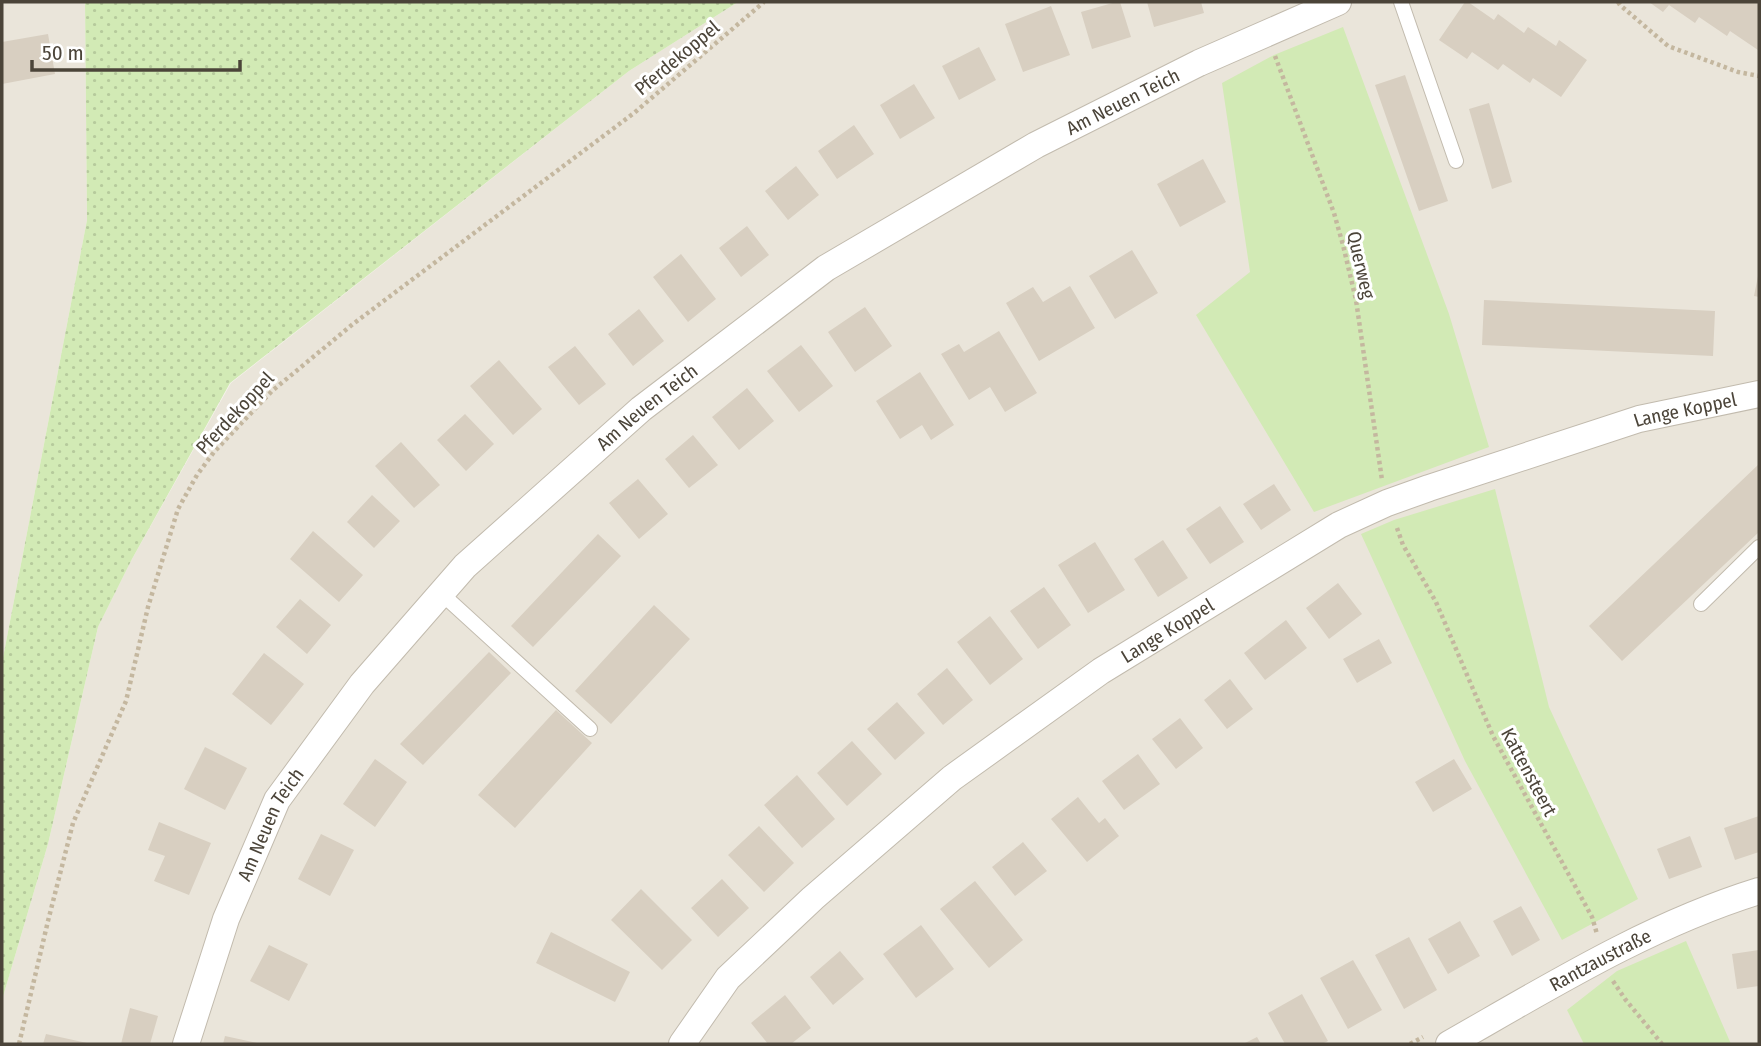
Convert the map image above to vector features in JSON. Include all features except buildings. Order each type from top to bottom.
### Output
[{"type":"street","name":"Am Neuen Teich","points":[[186,1044],[226,919],[277,800],[362,684],[465,566],[641,409],[826,268],[1036,145],[1199,63],[1338,2]]},
{"type":"street","name":"Lange Koppel","points":[[682,1044],[728,978],[813,898],[952,778],[1101,670],[1339,525],[1387,503],[1639,419],[1759,394]]},
{"type":"street","name":"Rantzaustraße","points":[[1449,1044],[1605,957],[1673,923],[1759,891]]},
{"type":"lane","points":[[1401,2],[1457,161]]},
{"type":"lane","points":[[1701,604],[1759,547]]},
{"type":"lane","points":[[441,593],[590,729]]},
{"type":"path","name":"Pferdekoppel","points":[[19,1044],[73,823],[126,701],[148,607],[178,509],[197,475],[272,391],[292,374],[353,324],[634,113],[765,2]]},
{"type":"path","points":[[1618,2],[1668,46],[1738,72],[1759,76]]},
{"type":"path","name":"Querweg","points":[[1271,46],[1334,212],[1343,245],[1356,300],[1380,472],[1387,503]]},
{"type":"path","name":"Kattensteert","points":[[1387,503],[1403,545],[1436,602],[1493,736],[1592,917],[1609,974],[1625,999],[1662,1044]]},
{"type":"shaded area","points":[[2,2],[85,2],[87,220],[2,663]]},
{"type":"shaded area","points":[[738,2],[1759,2],[1759,1044],[2,1044],[2,1000],[48,844],[98,627],[132,559],[231,383],[629,71]]},
{"type":"green space","points":[[85,2],[738,2],[629,71],[230,383],[132,559],[98,627],[48,844],[2,1000],[2,663],[87,220]]},
{"type":"green space","points":[[1343,27],[1449,314],[1489,447],[1314,512],[1196,315],[1250,272],[1222,83],[1274,55]]},
{"type":"green space","points":[[1495,489],[1549,707],[1638,899],[1562,940],[1465,761],[1361,534],[1394,520]]},
{"type":"green space","points":[[1686,941],[1731,1044],[1584,1044],[1567,1010],[1617,971]]}]
